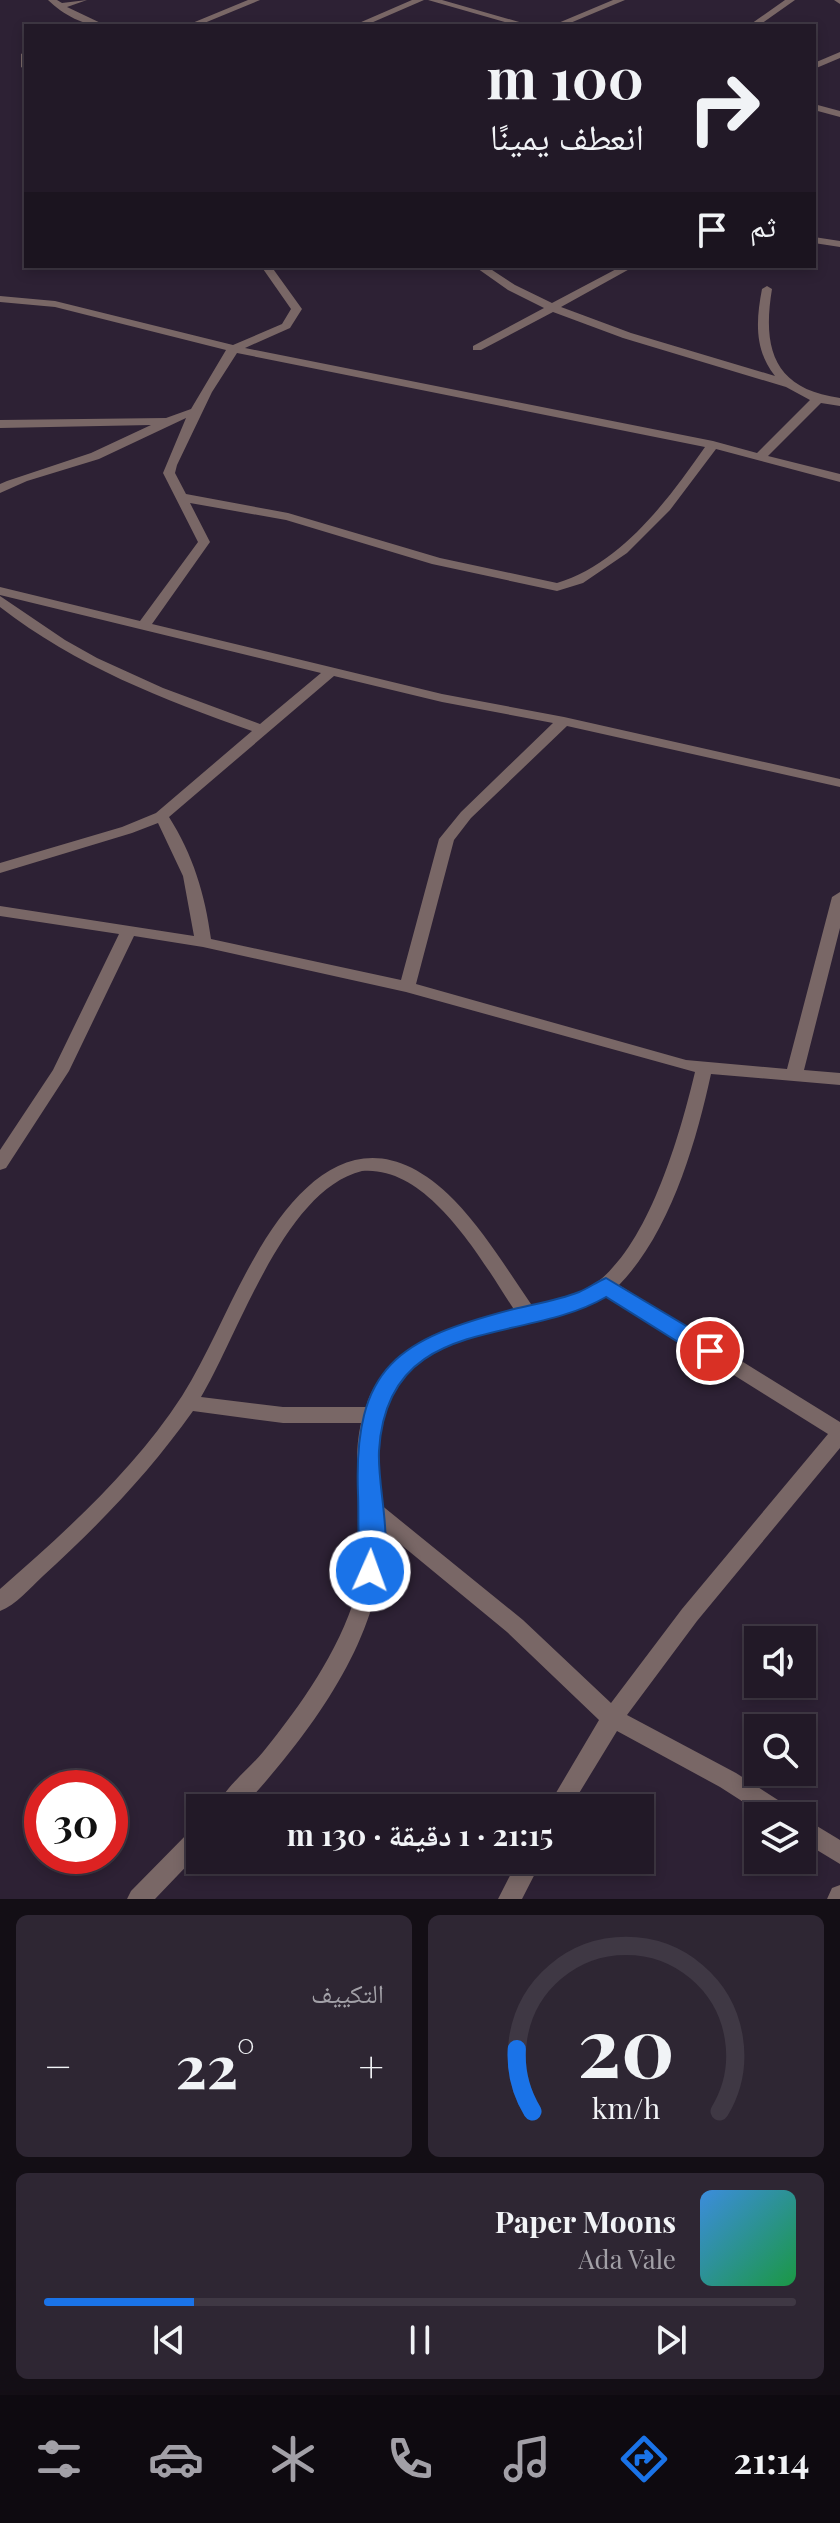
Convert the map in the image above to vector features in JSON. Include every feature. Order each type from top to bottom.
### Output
[{"type":"street","points":[[55,4],[83,0]]},
{"type":"street","points":[[194,24],[256,0]]},
{"type":"street","points":[[361,24],[420,0]]},
{"type":"street","points":[[432,0],[522,24]]},
{"type":"street","points":[[560,24],[621,0]]},
{"type":"street","points":[[755,24],[791,0]]},
{"type":"street","points":[[55,4],[99,24]]},
{"type":"street","points":[[816,65],[840,55]]},
{"type":"street","points":[[816,108],[840,114]]},
{"type":"street","points":[[816,240],[840,244]]},
{"type":"street","points":[[143,626],[204,542],[180,497],[168,465],[235,349],[286,327],[295,317],[297,309],[267,268]]},
{"type":"street","points":[[482,268],[495,278],[554,307],[786,384],[816,401],[840,402]]},
{"type":"street","points":[[477,348],[626,268]]},
{"type":"street","points":[[767,289],[760,330],[768,355],[786,384]]},
{"type":"street","points":[[0,299],[55,304],[235,349],[713,445],[840,478]]},
{"type":"street","points":[[761,456],[816,401]]},
{"type":"street","points":[[0,489],[24,476],[96,456],[164,421],[199,410]]},
{"type":"street","points":[[0,424],[164,421]]},
{"type":"street","points":[[180,497],[288,517],[437,561],[557,587],[573,583],[603,563],[659,517],[713,445]]},
{"type":"street","points":[[0,591],[330,672],[840,783]]},
{"type":"street","points":[[0,600],[38,631],[104,670],[154,692],[263,730]]},
{"type":"street","points":[[0,868],[127,830],[161,816],[330,672]]},
{"type":"street","points":[[407,987],[447,839],[466,815],[564,721]]},
{"type":"street","points":[[161,816],[186,856],[198,898],[203,942]]},
{"type":"street","points":[[794,1076],[840,897]]},
{"type":"street","points":[[0,911],[203,942],[407,987],[704,1069],[840,1079]]},
{"type":"street","points":[[0,1164],[61,1071],[129,930]]},
{"type":"street","points":[[239,1794],[306,1712],[351,1633],[368,1590],[373,1552],[368,1452],[373,1415],[390,1380],[419,1350],[463,1331],[586,1298],[606,1286],[646,1235],[695,1112],[704,1069]]},
{"type":"street","points":[[0,1602],[133,1472],[187,1403],[285,1226],[314,1189],[345,1169],[376,1164],[411,1174],[439,1195],[528,1315]]},
{"type":"street","points":[[566,1794],[612,1718],[840,1433],[606,1286]]},
{"type":"street","points":[[187,1403],[283,1415],[373,1415]]},
{"type":"street","points":[[371,1508],[515,1626],[612,1718],[728,1780],[762,1802]]},
{"type":"street","points":[[816,1837],[840,1853]]},
{"type":"street","points":[[139,1899],[186,1850]]},
{"type":"street","points":[[510,1899],[523,1874]]},
{"type":"route","points":[[370,1571],[373,1552],[368,1452],[373,1415],[390,1380],[419,1350],[463,1331],[586,1298],[606,1286],[710,1351]]}]
